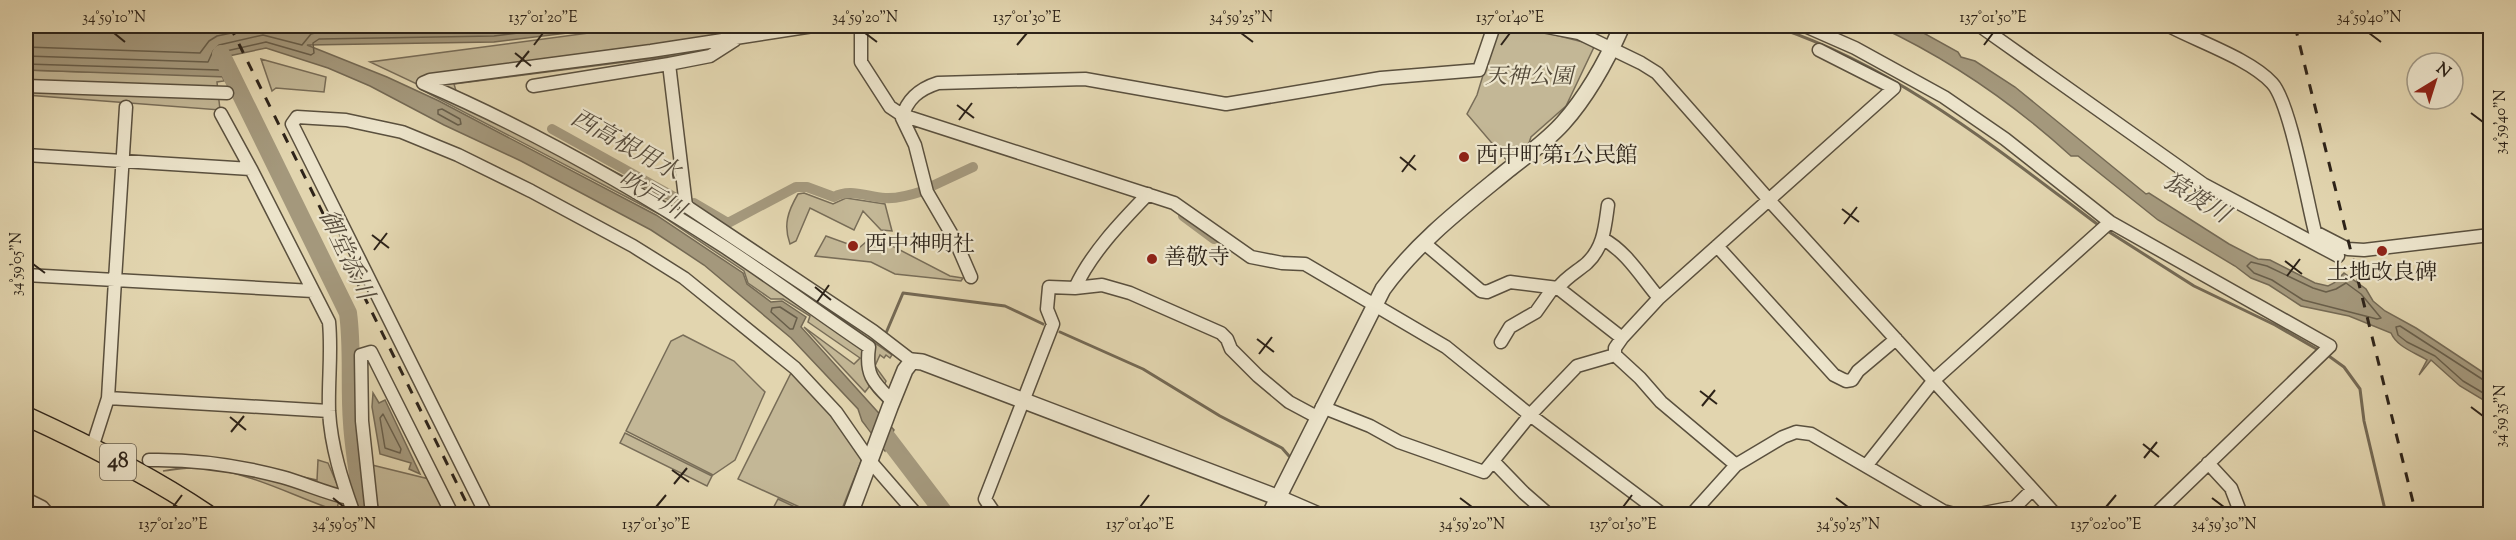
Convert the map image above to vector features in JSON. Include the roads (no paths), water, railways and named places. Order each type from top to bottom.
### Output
[{"type":"main road","name":"48","points":[[26,416],[92,448],[207,514]]},
{"type":"street","points":[[813,26],[628,55],[430,80],[423,83],[561,150],[648,198],[725,247],[869,347],[867,371],[891,404]]},
{"type":"street","points":[[861,26],[861,62],[890,107],[902,115],[1174,203],[1251,257],[1282,263],[1305,264],[1446,347],[1530,415],[1662,514]]},
{"type":"street","points":[[971,277],[955,240],[927,192],[917,153],[902,115],[912,96],[938,83],[1085,79],[1226,104],[1381,78],[1479,70],[1494,26]]},
{"type":"street","points":[[1542,26],[1580,33],[1657,73],[1769,200],[2055,514]]},
{"type":"street","points":[[1270,514],[1373,305],[1398,268],[1423,242],[1545,141],[1563,123],[1588,92],[1622,26]]},
{"type":"street","points":[[1805,26],[1855,48],[1944,97],[2005,139],[2110,222],[2330,346],[2156,514]]},
{"type":"street","points":[[1980,26],[2203,184],[2338,256]]},
{"type":"street","points":[[2169,26],[2248,66],[2273,84],[2280,94],[2288,120],[2315,232]]},
{"type":"street","points":[[533,86],[710,56],[740,37]]},
{"type":"street","points":[[1736,465],[1661,402],[1615,355],[1615,348],[1659,298],[1894,87],[1819,50]]},
{"type":"street","points":[[669,64],[686,206],[873,331],[912,362],[922,362],[1316,514]]},
{"type":"street","points":[[26,86],[227,93]]},
{"type":"street","points":[[92,448],[108,398],[126,107]]},
{"type":"street","points":[[221,114],[329,322],[332,345],[329,411],[335,459],[354,514]]},
{"type":"street","points":[[486,514],[292,124],[297,117],[346,120],[402,132],[458,155],[633,246],[684,278],[795,369],[836,412],[916,514]]},
{"type":"street","points":[[26,155],[251,169]]},
{"type":"street","points":[[1075,288],[1083,272],[1125,218],[1148,194]]},
{"type":"street","points":[[1501,342],[1510,327],[1536,312],[1556,288],[1589,262],[1603,239],[1608,205]]},
{"type":"street","points":[[2254,213],[2315,232],[2348,249],[2364,250],[2490,235]]},
{"type":"street","points":[[1866,466],[1934,380],[2110,222]]},
{"type":"street","points":[[1603,239],[1623,254],[1659,298]]},
{"type":"street","points":[[1423,242],[1481,291],[1487,292],[1510,282],[1556,288],[1622,338]]},
{"type":"street","points":[[1717,246],[1834,375],[1846,381],[1852,380],[1858,371],[1896,339]]},
{"type":"street","points":[[26,275],[313,291]]},
{"type":"street","points":[[995,514],[985,499],[1053,324],[1047,309],[1049,287],[1075,288],[1102,285],[1130,293],[1221,333],[1227,339],[1231,349],[1289,402],[1370,426],[1399,442],[1484,472],[1530,415],[1577,366],[1615,355]]},
{"type":"street","points":[[372,514],[362,421],[361,356],[371,352],[452,514]]},
{"type":"street","points":[[850,514],[891,404],[905,370],[912,362]]},
{"type":"street","points":[[108,398],[329,411]]},
{"type":"street","points":[[1692,514],[1736,465],[1796,432],[1811,434],[1942,511],[1954,514]]},
{"type":"street","points":[[149,460],[183,459],[226,464],[284,477],[329,494],[348,498]]},
{"type":"street","points":[[1493,461],[1524,494],[1548,514]]},
{"type":"street","points":[[2208,463],[2231,488],[2241,514]]},
{"type":"street","points":[[1979,514],[2015,507],[2032,490]]},
{"type":"street","points":[[26,499],[42,507],[48,514]]},
{"type":"water","points":[[26,26],[625,26],[494,42],[307,45],[439,101],[656,215],[743,273],[747,284],[771,302],[782,301],[806,317],[801,327],[894,430],[885,451],[862,421],[858,409],[791,338],[704,265],[651,230],[521,161],[444,125],[370,86],[328,68],[266,48],[224,57],[234,74],[227,77],[26,70]]},
{"type":"water","points":[[1878,26],[1911,26],[1958,52],[1961,57],[1975,61],[2015,87],[2146,194],[2149,193],[2229,244],[2258,259],[2270,260],[2315,283],[2328,286],[2344,273],[2366,289],[2373,301],[2385,311],[2416,328],[2490,377],[2490,404],[2460,386],[2431,360],[2419,375],[2427,360],[2402,346],[2391,333],[2349,316],[2301,306],[2269,285],[2251,278],[2158,220],[2078,156],[2071,156],[2027,118],[1980,84],[1930,53]]},
{"type":"water","points":[[373,393],[379,403],[385,400],[420,474],[409,469],[411,463],[380,454],[372,407]]},
{"type":"waterway","points":[[1773,26],[1862,63],[1904,87],[1984,140],[2101,227]]},
{"type":"waterway","name":"御堂添川","points":[[221,54],[348,313],[352,423],[363,514]]},
{"type":"waterway","name":"西高根用水","points":[[552,129],[678,199]]},
{"type":"waterway","name":"西高根用水","points":[[930,187],[973,167]]},
{"type":"waterway","name":"西高根用水","points":[[694,203],[728,223],[796,187],[807,187],[834,197],[852,193],[895,198],[923,191]]},
{"type":"waterway","name":"西高根用水","points":[[1183,216],[1214,239]]},
{"type":"waterway","points":[[2106,230],[2194,286],[2275,325],[2320,351]]},
{"type":"waterway","points":[[886,333],[903,293],[1005,306],[1043,324]]},
{"type":"waterway","points":[[1060,332],[1143,369],[1220,416],[1282,448],[1289,456]]},
{"type":"waterway","points":[[2326,354],[2344,367],[2360,389],[2364,421],[2386,514]]},
{"type":"waterway","name":"吹戸川","points":[[875,422],[945,514]]},
{"type":"railway","points":[[230,26],[472,514]]},
{"type":"railway","points":[[2295,26],[2416,514]]},
{"type":"place","name":"西中町第1公民館","points":[[1464,157]]},
{"type":"place","name":"西中神明社","points":[[853,246]]},
{"type":"place","name":"土地改良碑","points":[[2382,251]]},
{"type":"place","name":"善敬寺","points":[[1152,259]]},
{"type":"park label","name":"天神公園","points":[[1529,78]]},
{"type":"water label","name":"猿渡川","points":[[2196,199]]}]
